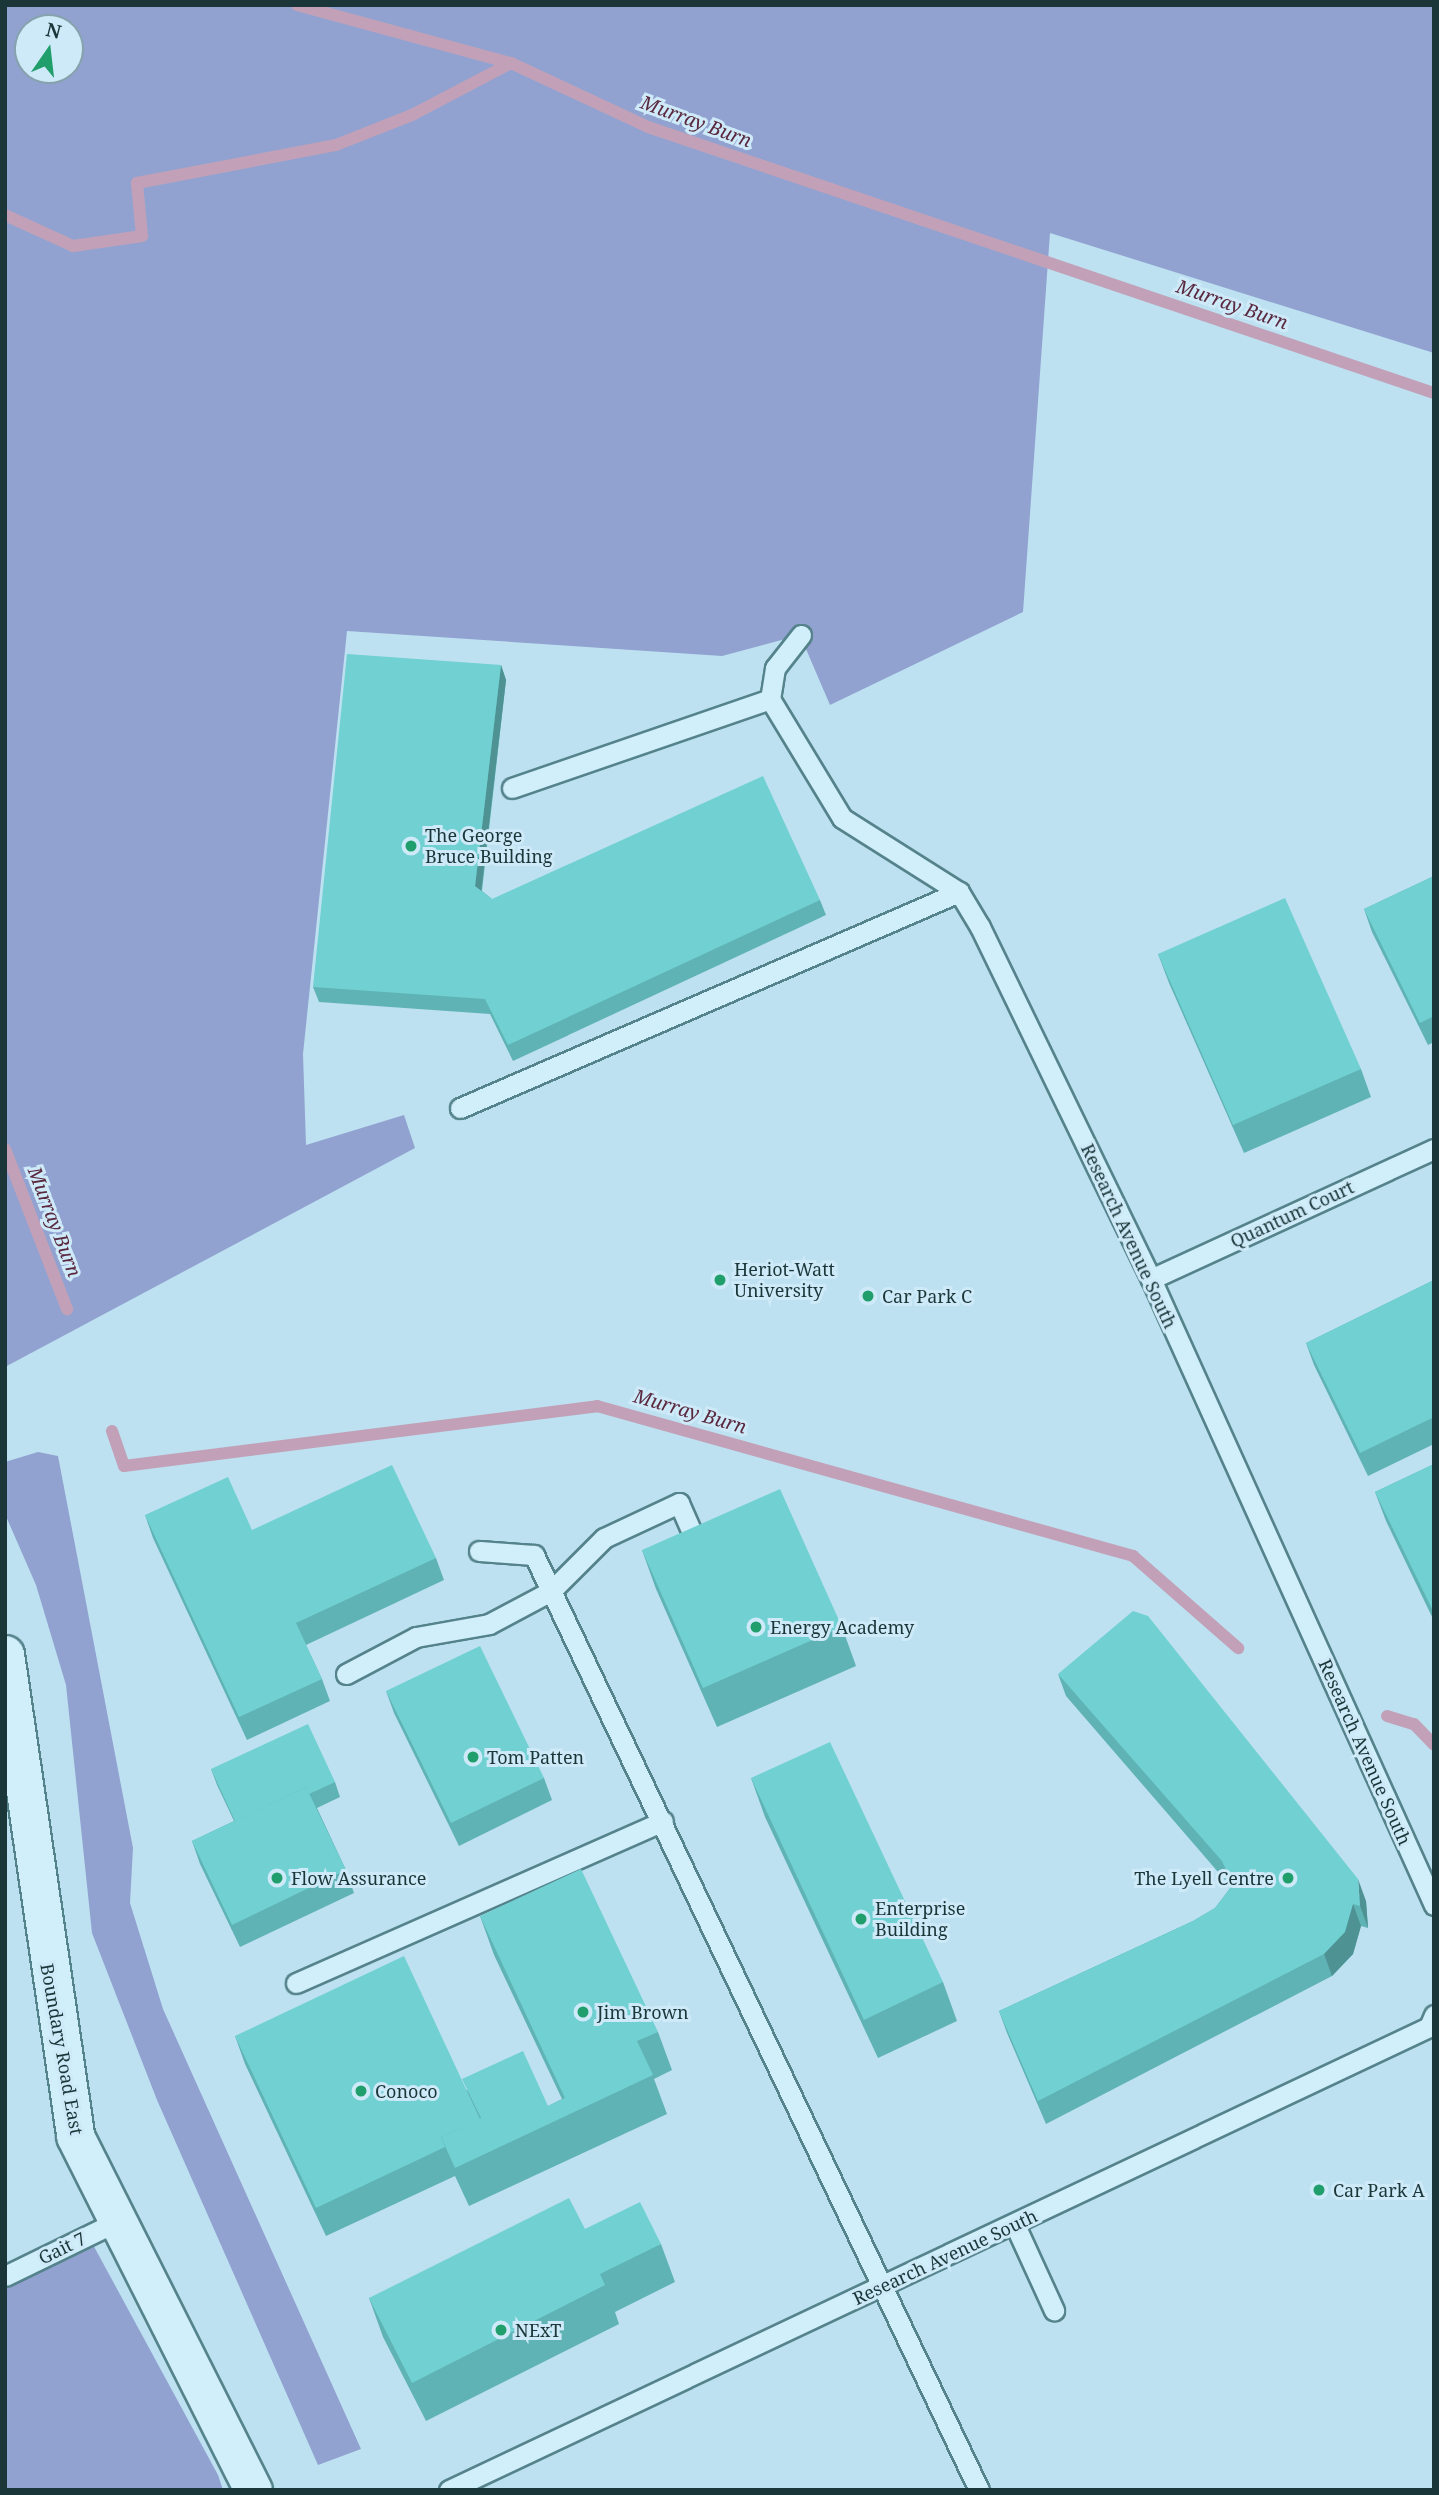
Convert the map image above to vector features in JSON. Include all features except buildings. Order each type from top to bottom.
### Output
[{"type":"street","name":"Boundary Road East","points":[[5,1654],[75,2136],[253,2490]]},
{"type":"lane","points":[[801,635],[775,668],[770,699],[842,818],[959,892]]},
{"type":"lane","points":[[512,788],[770,699]]},
{"type":"lane","points":[[460,1108],[959,892]]},
{"type":"lane","name":"Research Avenue South","points":[[959,892],[1151,1279],[1434,1905]]},
{"type":"lane","name":"Quantum Court","points":[[1151,1279],[1434,1149]]},
{"type":"lane","points":[[346,1674],[416,1637],[489,1624],[551,1591],[604,1538],[679,1503],[707,1566]]},
{"type":"lane","points":[[479,1551],[534,1555],[885,2285],[979,2490]]},
{"type":"lane","points":[[296,1983],[663,1821]]},
{"type":"lane","name":"Research Avenue South","points":[[449,2490],[1015,2225],[1429,2027],[1434,2015]]},
{"type":"lane","name":"Gait 7","points":[[5,2276],[118,2221]]},
{"type":"lane","points":[[1015,2225],[1054,2310]]},
{"type":"shaded area","points":[[5,5],[1434,5],[1434,353],[1050,233],[1023,612],[830,705],[800,635],[722,656],[347,631],[303,1054],[306,1145],[404,1115],[415,1148],[5,1367]]},
{"type":"shaded area","points":[[38,1452],[58,1456],[133,1848],[130,1903],[163,2009],[361,2449],[318,2465],[157,2100],[92,1933],[66,1685],[36,1585],[5,1514],[5,1462]]},
{"type":"shaded area","points":[[91,2241],[218,2475],[223,2490],[5,2490],[5,2287]]},
{"type":"waterway","points":[[297,5],[511,63]]},
{"type":"waterway","name":"Murray Burn","points":[[5,215],[73,246],[142,236],[137,183],[336,145],[412,115],[511,63],[648,127],[1434,393]]},
{"type":"waterway","name":"Murray Burn","points":[[5,1149],[67,1309]]},
{"type":"waterway","name":"Murray Burn","points":[[112,1431],[124,1466],[597,1406],[1133,1556],[1238,1648]]},
{"type":"waterway","name":"Murray Burn","points":[[1387,1716],[1414,1724],[1434,1745]]},
{"type":"place","name":"The George Bruce Building","points":[[411,846]]},
{"type":"place","name":"Heriot-Watt University","points":[[720,1280]]},
{"type":"place","name":"Car Park C","points":[[868,1296]]},
{"type":"place","name":"Energy Academy","points":[[756,1627]]},
{"type":"place","name":"Tom Patten","points":[[473,1757]]},
{"type":"place","name":"Flow Assurance","points":[[277,1878]]},
{"type":"place","name":"The Lyell Centre","points":[[1288,1878]]},
{"type":"place","name":"Enterprise Building","points":[[861,1919]]},
{"type":"place","name":"Jim Brown","points":[[583,2012]]},
{"type":"place","name":"Conoco","points":[[361,2091]]},
{"type":"place","name":"Car Park A","points":[[1319,2190]]},
{"type":"place","name":"NExT","points":[[501,2330]]}]
